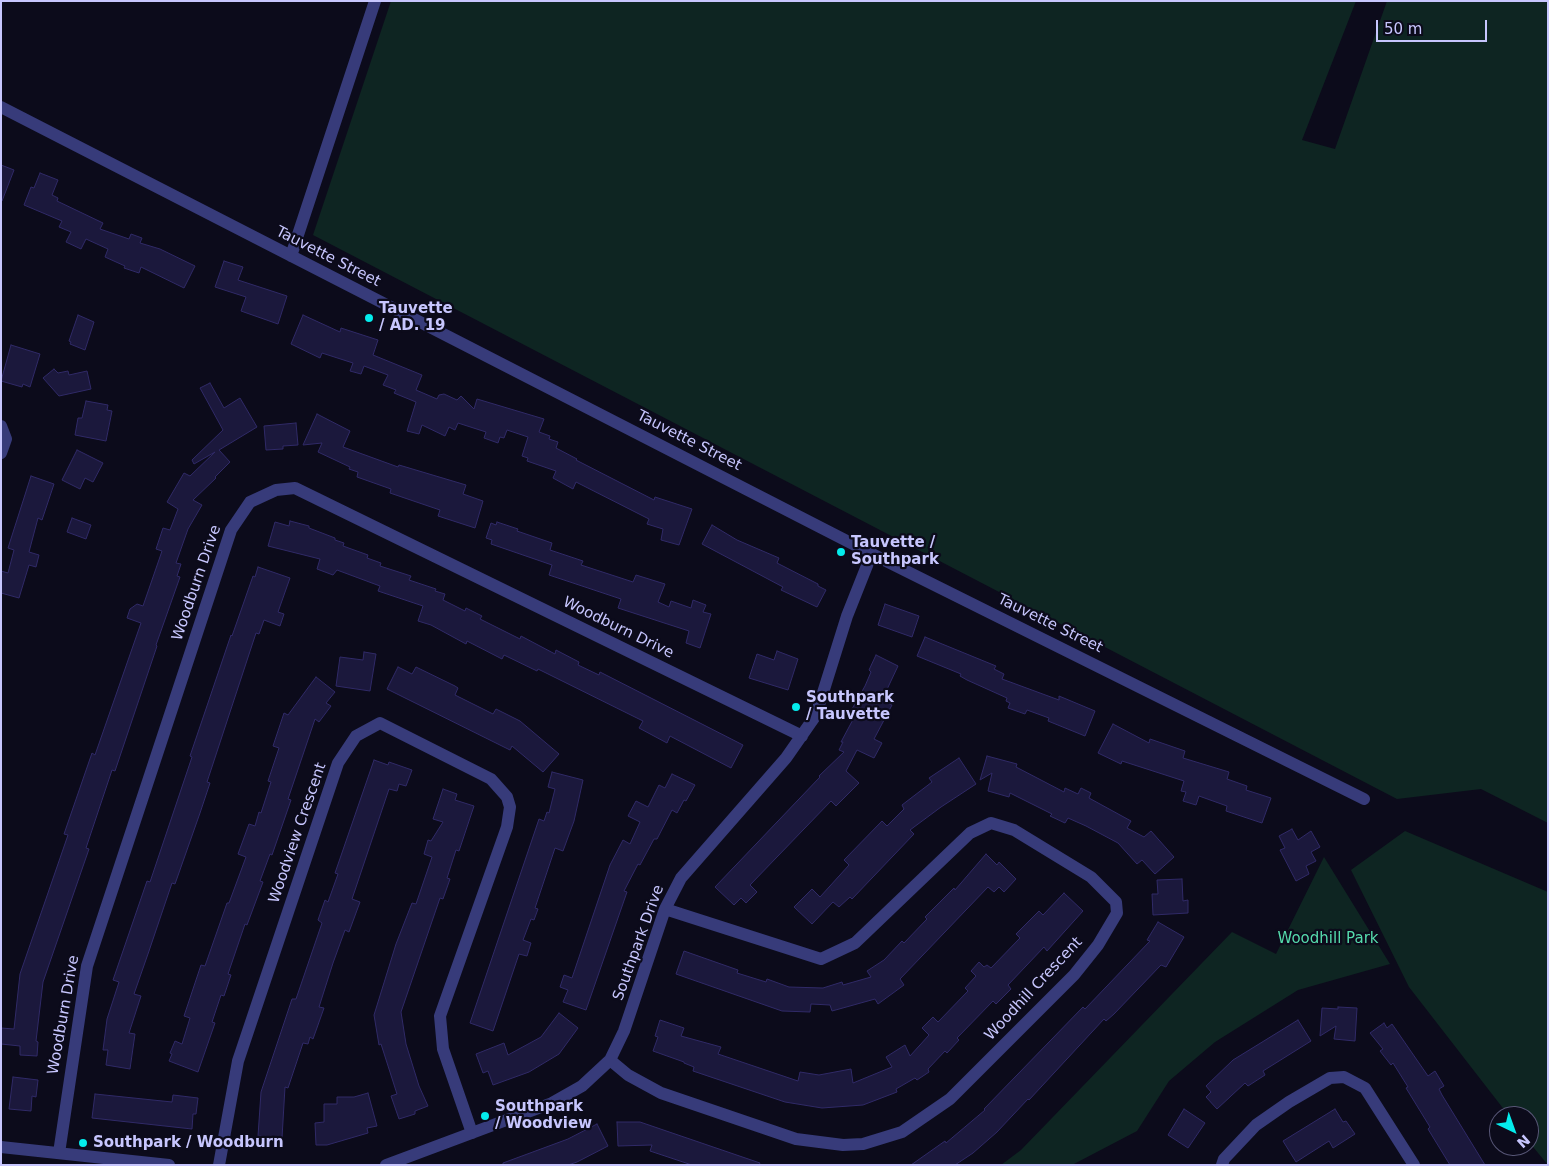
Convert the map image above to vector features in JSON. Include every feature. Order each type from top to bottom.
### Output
[{"type":"street","points":[[291,256],[375,1]]},
{"type":"street","name":"Tauvette Street","points":[[1,107],[872,553],[1364,799]]},
{"type":"street","points":[[1,426],[6,440],[1,453]]},
{"type":"street","name":"Woodburn Drive","points":[[59,1153],[87,966],[231,530],[250,502],[276,490],[295,488],[802,736]]},
{"type":"street","name":"Southpark Drive","points":[[386,1165],[552,1103],[582,1086],[610,1060],[624,1031],[665,909],[681,878],[786,758],[816,715],[847,616],[872,553]]},
{"type":"street","name":"Woodview Crescent","points":[[219,1165],[238,1061],[338,763],[356,736],[380,723],[491,779],[507,797],[510,807],[507,827],[440,1016],[442,1049],[472,1133]]},
{"type":"street","name":"Woodhill Crescent","points":[[610,1060],[628,1075],[661,1093],[796,1139],[843,1145],[863,1144],[902,1132],[950,1099],[1074,975],[1098,945],[1117,913],[1116,902],[1091,877],[1014,830],[991,823],[970,833],[854,943],[821,959],[665,909]]},
{"type":"street","points":[[1222,1165],[1224,1159],[1256,1125],[1289,1102],[1330,1078],[1344,1077],[1365,1088],[1414,1165]]},
{"type":"street","points":[[1,1147],[169,1165]]},
{"type":"green space","points":[[391,1],[1356,1],[1302,140],[1335,149],[1387,1],[1548,1],[1548,823],[1481,789],[1397,799],[313,235]]},
{"type":"green space","points":[[1405,831],[1548,892],[1548,1165],[1539,1154],[1539,1106],[1501,1106],[1409,987],[1351,870]]},
{"type":"green space","name":"Woodhill Park","points":[[1324,857],[1390,964],[1298,990],[1215,1042],[1169,1081],[1137,1131],[1072,1165],[1001,1165],[1021,1150],[1232,932],[1276,954]]},
{"type":"building","points":[[1,165],[14,170],[2,201],[1,201]]},
{"type":"building","points":[[40,173],[58,180],[52,195],[58,198],[57,201],[103,223],[100,229],[129,239],[131,234],[142,238],[140,243],[160,249],[195,266],[184,288],[141,267],[139,273],[124,268],[125,266],[105,257],[108,249],[86,239],[81,249],[66,242],[71,232],[59,227],[62,221],[24,205],[31,187],[34,188]]},
{"type":"building","points":[[224,261],[243,267],[238,280],[287,296],[278,324],[241,311],[246,297],[215,287]]},
{"type":"building","points":[[78,315],[94,322],[85,350],[70,344],[71,342],[69,341]]},
{"type":"building","points":[[303,315],[340,332],[341,328],[378,340],[373,355],[422,375],[416,390],[437,399],[439,395],[444,394],[457,400],[461,396],[474,409],[477,399],[544,419],[539,432],[550,436],[549,439],[558,442],[556,448],[654,500],[655,497],[692,509],[679,545],[661,540],[663,529],[647,524],[649,519],[576,482],[573,489],[553,478],[556,471],[527,461],[528,458],[522,456],[528,437],[507,430],[504,438],[500,437],[498,443],[484,438],[486,432],[458,423],[455,430],[449,427],[445,436],[422,425],[419,434],[407,431],[416,402],[394,393],[396,390],[383,385],[388,375],[364,366],[361,374],[350,371],[353,363],[322,353],[320,358],[291,344]]},
{"type":"building","points":[[11,345],[40,354],[30,387],[23,384],[22,387],[1,381]]},
{"type":"building","points":[[54,369],[58,373],[68,371],[69,375],[87,371],[91,389],[59,396],[43,378]]},
{"type":"building","points":[[210,383],[224,408],[240,398],[257,427],[219,450],[230,462],[193,500],[202,505],[188,529],[176,563],[181,564],[177,576],[180,577],[115,771],[112,770],[86,848],[89,849],[43,982],[36,1041],[38,1042],[37,1056],[20,1055],[20,1046],[1,1044],[1,1028],[14,1029],[20,974],[68,835],[64,834],[92,753],[95,755],[141,623],[127,618],[130,609],[137,604],[143,606],[162,551],[156,549],[163,528],[170,530],[178,509],[167,502],[184,473],[190,476],[215,452],[194,464],[192,460],[223,430],[200,388]]},
{"type":"building","points":[[86,401],[108,405],[107,410],[112,411],[106,441],[75,435],[78,418],[82,418]]},
{"type":"building","points":[[317,414],[350,431],[343,447],[398,467],[399,465],[466,485],[463,494],[483,501],[475,528],[438,516],[440,510],[390,493],[391,489],[357,477],[358,472],[318,452],[322,443],[303,445]]},
{"type":"building","points":[[296,423],[298,445],[283,446],[283,449],[266,450],[264,426]]},
{"type":"building","points":[[77,450],[103,463],[93,482],[85,478],[80,489],[62,480]]},
{"type":"building","points":[[31,476],[54,484],[42,520],[38,518],[29,552],[39,555],[36,567],[29,565],[19,598],[1,593],[1,571],[8,573],[14,550],[8,548]]},
{"type":"building","points":[[72,518],[91,525],[86,539],[67,532]]},
{"type":"building","points":[[290,521],[309,526],[309,528],[335,538],[335,540],[344,543],[343,546],[368,555],[367,558],[381,563],[380,566],[411,576],[409,580],[445,594],[443,600],[465,611],[466,608],[482,616],[480,619],[520,639],[521,636],[555,654],[556,650],[579,662],[578,665],[599,675],[600,672],[743,745],[731,768],[670,736],[667,743],[639,728],[643,721],[538,669],[537,671],[504,655],[502,659],[467,641],[466,644],[431,625],[418,621],[423,606],[378,591],[380,586],[337,570],[333,575],[317,569],[320,559],[268,546],[275,522],[289,526]]},
{"type":"building","points":[[497,522],[552,543],[550,550],[583,561],[581,565],[633,582],[636,575],[665,584],[658,602],[669,607],[671,601],[691,608],[693,600],[706,605],[703,612],[711,614],[700,648],[686,643],[689,631],[618,608],[621,599],[549,575],[552,565],[491,544],[492,540],[486,538],[491,523],[496,525]]},
{"type":"building","points":[[712,525],[737,540],[779,558],[777,563],[826,590],[817,607],[781,590],[783,587],[702,544]]},
{"type":"building","points":[[258,567],[290,578],[278,612],[284,614],[280,626],[264,620],[259,634],[256,633],[207,782],[210,783],[200,813],[175,884],[172,883],[134,994],[141,996],[129,1033],[135,1034],[130,1069],[106,1065],[108,1050],[103,1050],[107,1019],[119,982],[113,980],[147,881],[150,882],[231,635]]},
{"type":"building","points":[[885,604],[919,616],[912,637],[878,625]]},
{"type":"building","points":[[925,637],[996,666],[994,669],[1004,674],[1002,679],[1059,700],[1059,696],[1095,711],[1085,736],[1048,721],[1049,718],[1027,710],[1025,714],[1008,708],[1010,703],[1006,701],[1007,698],[967,680],[960,676],[961,674],[917,656]]},
{"type":"building","points":[[777,651],[798,659],[788,690],[749,678],[757,654],[774,660]]},
{"type":"building","points":[[364,652],[376,654],[370,691],[336,686],[340,657],[363,660]]},
{"type":"building","points":[[876,655],[898,666],[882,700],[892,705],[874,739],[882,743],[874,758],[857,750],[846,771],[859,783],[836,806],[831,801],[750,885],[757,892],[746,903],[741,898],[734,905],[715,887],[844,752],[839,750],[843,742],[841,742],[857,712],[852,709],[865,686],[871,672],[869,670]]},
{"type":"building","points":[[398,667],[412,674],[416,667],[458,688],[455,695],[493,714],[496,709],[520,721],[559,754],[543,772],[512,746],[510,750],[387,689]]},
{"type":"building","points":[[316,677],[335,692],[326,703],[331,706],[319,722],[315,719],[288,799],[291,800],[272,855],[270,854],[260,881],[263,882],[247,925],[245,924],[228,974],[231,975],[224,996],[221,995],[212,1022],[215,1023],[198,1072],[169,1061],[172,1054],[170,1053],[175,1041],[182,1044],[190,1018],[184,1016],[201,965],[205,966],[227,903],[229,903],[246,857],[238,854],[249,824],[255,826],[259,812],[261,813],[271,782],[268,781],[279,748],[273,746],[284,713],[288,715]]},
{"type":"building","points":[[1113,724],[1149,743],[1150,739],[1185,751],[1183,758],[1229,772],[1227,779],[1247,786],[1246,790],[1271,798],[1262,823],[1226,811],[1227,806],[1199,796],[1196,805],[1183,801],[1186,792],[1181,791],[1184,781],[1122,761],[1121,764],[1098,753]]},
{"type":"building","points":[[987,756],[1017,764],[1016,767],[1064,792],[1065,788],[1078,794],[1081,788],[1091,793],[1089,798],[1131,821],[1127,828],[1144,837],[1151,831],[1174,857],[1155,874],[1142,860],[1137,864],[1118,843],[1086,826],[1068,818],[1065,823],[1050,816],[1052,814],[1010,793],[1009,797],[988,791],[992,773],[980,780]]},
{"type":"building","points":[[959,758],[976,784],[910,830],[914,834],[852,899],[850,897],[839,907],[833,902],[812,924],[794,907],[812,889],[820,897],[849,865],[844,860],[882,821],[887,826],[904,809],[902,805],[932,782],[929,778]]},
{"type":"building","points":[[374,760],[388,765],[389,762],[412,770],[406,786],[399,784],[397,791],[389,789],[352,899],[360,902],[349,932],[345,930],[319,1007],[324,1008],[313,1039],[310,1037],[308,1044],[303,1043],[288,1088],[285,1087],[282,1138],[258,1136],[261,1092],[292,999],[296,999],[322,923],[318,920],[325,900],[328,902],[338,874],[335,873]]},
{"type":"building","points":[[552,772],[583,780],[574,821],[563,851],[555,848],[535,908],[538,909],[534,920],[531,919],[523,940],[531,943],[527,956],[519,954],[493,1031],[470,1023],[539,819],[544,821],[547,812],[549,813],[555,789],[548,787]]},
{"type":"building","points":[[672,774],[695,785],[677,813],[672,810],[657,839],[654,839],[640,865],[638,864],[624,891],[627,892],[586,1010],[563,1002],[568,990],[560,987],[564,975],[572,978],[610,865],[623,840],[630,844],[640,822],[628,816],[636,801],[648,807],[659,785],[665,788]]},
{"type":"building","points":[[443,789],[457,794],[455,800],[474,806],[459,851],[456,850],[447,878],[450,879],[443,899],[440,898],[401,1012],[406,1044],[419,1086],[428,1106],[415,1111],[415,1114],[399,1119],[391,1096],[397,1094],[381,1044],[379,1045],[374,1015],[396,944],[412,903],[416,904],[432,857],[424,854],[428,840],[431,841],[443,822],[433,819]]},
{"type":"building","points":[[1292,829],[1298,840],[1311,831],[1320,847],[1311,852],[1316,861],[1306,866],[1309,874],[1296,881],[1280,850],[1285,848],[1279,836]]},
{"type":"building","points":[[986,854],[997,865],[999,862],[1016,879],[1004,892],[999,887],[994,892],[988,887],[900,979],[904,985],[878,1004],[875,999],[832,1011],[830,1005],[811,1004],[810,1012],[782,1011],[676,974],[684,951],[738,970],[737,973],[766,982],[767,979],[789,987],[823,988],[842,982],[843,985],[871,977],[867,971],[884,960],[902,941],[904,943],[927,919],[925,917],[954,888],[955,890]]},
{"type":"building","points":[[1182,879],[1183,901],[1188,900],[1188,913],[1153,915],[1152,894],[1158,894],[1157,880]]},
{"type":"building","points":[[1064,893],[1083,911],[1047,951],[1044,947],[1008,985],[1011,989],[996,1004],[993,1001],[957,1038],[959,1040],[947,1053],[945,1051],[928,1069],[929,1072],[917,1080],[915,1078],[896,1089],[897,1092],[863,1105],[822,1108],[785,1102],[693,1071],[694,1067],[684,1062],[653,1051],[658,1037],[655,1036],[660,1020],[684,1028],[681,1036],[721,1047],[718,1054],[798,1081],[800,1072],[819,1075],[851,1069],[853,1083],[892,1067],[886,1057],[905,1045],[910,1056],[929,1035],[922,1028],[933,1017],[938,1022],[968,991],[965,988],[976,976],[971,971],[979,962],[984,967],[987,965],[991,968],[1020,938],[1016,934],[1039,911],[1043,915]]},
{"type":"building","points":[[1158,922],[1184,937],[1166,967],[1161,965],[1114,1014],[1106,1021],[1104,1019],[1029,1100],[973,1153],[955,1165],[911,1165],[945,1141],[946,1143],[985,1110],[1083,1007],[1085,1009],[1150,941],[1147,940]]},
{"type":"building","points":[[1338,1007],[1357,1008],[1355,1041],[1334,1039],[1336,1026],[1320,1036],[1322,1008],[1338,1009]]},
{"type":"building","points":[[559,1013],[578,1028],[559,1054],[529,1072],[493,1085],[488,1071],[483,1073],[476,1054],[504,1043],[508,1055],[541,1037]]},
{"type":"building","points":[[1298,1020],[1311,1041],[1263,1071],[1265,1075],[1248,1086],[1245,1083],[1217,1109],[1206,1097],[1211,1092],[1206,1086],[1233,1060]]},
{"type":"building","points":[[1384,1023],[1387,1028],[1392,1024],[1428,1076],[1435,1071],[1444,1086],[1439,1089],[1442,1095],[1485,1165],[1450,1165],[1428,1129],[1430,1127],[1406,1088],[1408,1087],[1393,1063],[1391,1065],[1380,1051],[1383,1049],[1370,1033]]},
{"type":"building","points":[[13,1077],[38,1080],[36,1097],[32,1096],[31,1111],[9,1109]]},
{"type":"building","points":[[368,1093],[377,1126],[367,1128],[368,1133],[327,1145],[316,1145],[315,1123],[324,1122],[324,1104],[337,1104],[337,1097],[354,1097]]},
{"type":"building","points":[[95,1094],[172,1102],[173,1095],[198,1098],[196,1114],[193,1114],[192,1129],[92,1118]]},
{"type":"building","points":[[1184,1109],[1205,1123],[1188,1148],[1168,1135]]},
{"type":"building","points":[[1335,1109],[1343,1122],[1346,1121],[1355,1134],[1333,1148],[1329,1141],[1296,1162],[1283,1141]]},
{"type":"building","points":[[617,1122],[640,1122],[760,1163],[759,1165],[692,1165],[650,1151],[652,1145],[618,1146]]},
{"type":"building","points":[[597,1124],[608,1146],[577,1162],[568,1165],[503,1165],[503,1163],[568,1139]]},
{"type":"place","name":"Tauvette / AD. 19","points":[[369,318]]},
{"type":"place","name":"Tauvette / Southpark","points":[[841,552]]},
{"type":"place","name":"Southpark / Tauvette","points":[[796,707]]},
{"type":"place","name":"Southpark / Woodview","points":[[485,1116]]},
{"type":"place","name":"Southpark / Woodburn","points":[[83,1143]]}]
